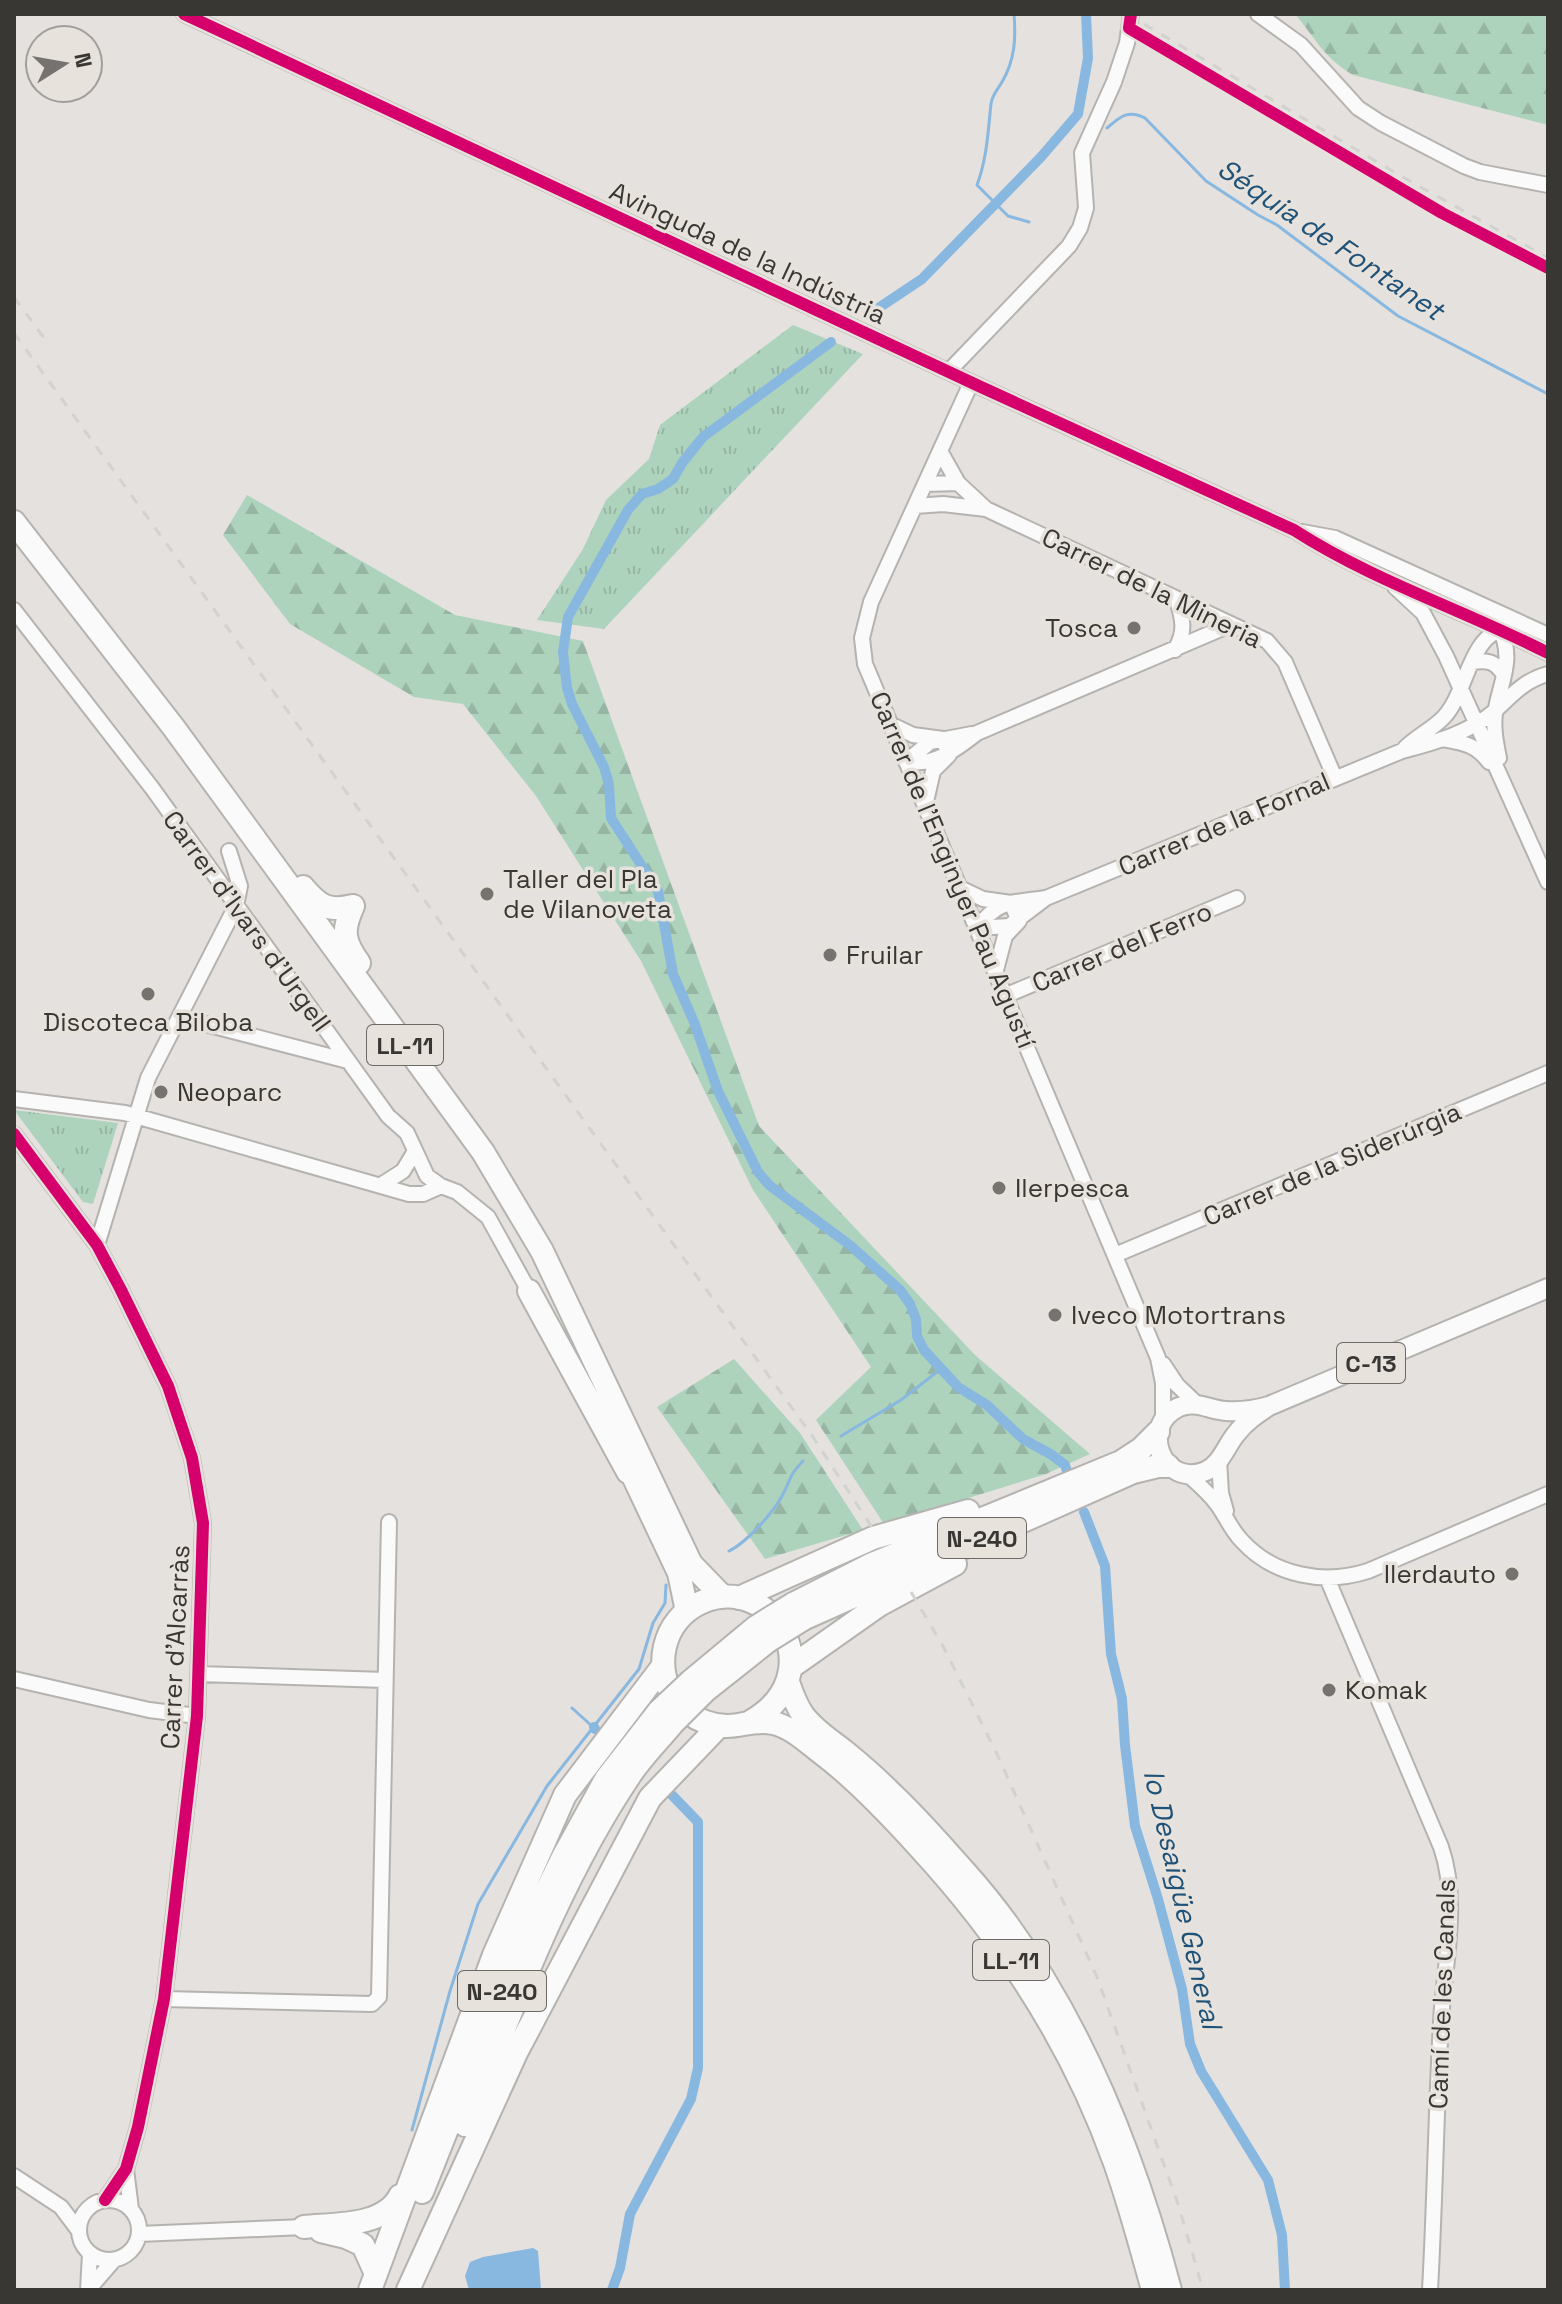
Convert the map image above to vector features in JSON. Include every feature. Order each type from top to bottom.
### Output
[{"type":"highway","name":"LL-11","points":[[14,522],[165,717],[483,1152],[511,1196],[579,1326],[691,1564],[731,1597],[761,1606],[778,1622],[789,1643],[795,1701],[811,1725],[912,1812],[968,1874],[1032,1963],[1097,2079],[1122,2138],[1154,2229],[1170,2290]]},
{"type":"highway","name":"LL-11","points":[[14,544],[228,822],[470,1159],[532,1263],[602,1408],[679,1573],[687,1611]]},
{"type":"highway","points":[[263,850],[280,859],[323,907],[353,906],[345,925],[348,944],[376,988],[385,1018]]},
{"type":"highway","points":[[529,1291],[640,1494]]},
{"type":"highway","name":"N-240","points":[[790,1674],[879,1605],[1133,1455],[1160,1427]]},
{"type":"highway","name":"N-240","points":[[376,2285],[521,1943],[563,1857],[606,1779],[666,1717],[698,1686],[762,1634],[870,1565],[1133,1472],[1158,1466],[1177,1470]]},
{"type":"highway","name":"N-240","points":[[731,1597],[873,1538],[1068,1493]]},
{"type":"highway","name":"N-240","points":[[799,1611],[892,1577],[1068,1493]]},
{"type":"highway","points":[[719,1726],[692,1716],[671,1694],[663,1666],[663,1650],[668,1635],[687,1611],[710,1599],[731,1597]]},
{"type":"highway","name":"N-240","points":[[376,2285],[418,2159],[494,1955],[565,1795],[663,1666]]},
{"type":"highway","points":[[750,1722],[767,1713],[780,1699],[790,1674]]},
{"type":"highway","name":"N-240","points":[[401,2290],[452,2156],[546,1929],[587,1846],[666,1717]]},
{"type":"highway","name":"LL-11","points":[[719,1726],[771,1722],[788,1728],[833,1762],[900,1825],[956,1887],[1010,1958],[1057,2035],[1095,2114],[1130,2209],[1153,2290]]},
{"type":"highway","name":"N-240","points":[[409,2290],[516,2053],[650,1798],[719,1726]]},
{"type":"highway","points":[[304,2227],[379,2216],[394,2206],[418,2159]]},
{"type":"highway","points":[[304,2227],[346,2237],[363,2245],[376,2285]]},
{"type":"main road","name":"C-13","points":[[1203,1406],[1241,1411],[1269,1406],[1548,1288]]},
{"type":"main road","points":[[1177,1470],[1158,1449],[1160,1427],[1174,1410],[1203,1406],[1222,1425],[1222,1454]]},
{"type":"main road","name":"C-13","points":[[1177,1470],[1208,1470],[1243,1426],[1269,1406]]},
{"type":"street","name":"Avinguda de la Indústria","points":[[184,14],[971,383],[1294,530],[1331,554],[1548,653]]},
{"type":"street","points":[[949,371],[1069,246],[1080,228],[1087,199],[1082,153],[1119,68],[1131,14]]},
{"type":"street","points":[[1258,14],[1301,45],[1358,108],[1381,123],[1472,169],[1548,185]]},
{"type":"street","name":"Carrer de l'Enginyer Pau Agustí","points":[[971,383],[871,602],[862,638],[865,664],[1158,1358],[1163,1383],[1160,1427]]},
{"type":"street","name":"Carrer de la Mineria","points":[[940,451],[958,483],[986,509],[1267,641],[1278,650],[1335,778]]},
{"type":"street","points":[[925,484],[958,483]]},
{"type":"street","points":[[925,484],[943,504]]},
{"type":"street","name":"Carrer de la Mineria","points":[[915,506],[943,504],[986,509]]},
{"type":"street","name":"Avinguda de la Indústria","points":[[1294,530],[1335,538],[1548,635]]},
{"type":"street","points":[[1387,579],[1423,613],[1461,688],[1547,879]]},
{"type":"street","points":[[1175,650],[1184,626],[1177,600]]},
{"type":"street","points":[[1489,608],[1507,645],[1508,663],[1496,710],[1494,737],[1504,781]]},
{"type":"street","name":"Carrer d'Ivars d'Urgell","points":[[14,610],[152,788],[388,1116],[407,1133],[427,1176],[457,1192],[488,1217],[529,1291]]},
{"type":"street","points":[[1501,629],[1523,624]]},
{"type":"street","points":[[906,762],[924,745],[977,733],[1230,625]]},
{"type":"street","name":"Carrer de la Fornal","points":[[1402,751],[1451,708],[1484,642],[1501,629]]},
{"type":"street","points":[[1472,662],[1486,660],[1497,664],[1504,675]]},
{"type":"street","name":"Carrer de la Fornal","points":[[977,928],[994,908],[1046,898],[1402,751],[1442,740],[1496,710],[1522,685],[1548,674]]},
{"type":"street","points":[[890,724],[913,735],[943,739]]},
{"type":"street","points":[[1435,724],[1442,740],[1480,749],[1504,781]]},
{"type":"street","points":[[925,807],[933,771],[977,733]]},
{"type":"street","points":[[943,739],[949,755]]},
{"type":"street","points":[[906,762],[927,762],[949,755]]},
{"type":"street","points":[[97,1245],[148,1078],[236,906],[240,886],[229,851]]},
{"type":"street","name":"Carrer de la Fornal","points":[[960,888],[983,899],[1011,903]]},
{"type":"street","name":"Carrer de la Fornal","points":[[996,970],[1005,936],[1046,898]]},
{"type":"street","name":"Carrer del Ferro","points":[[1007,995],[1237,898]]},
{"type":"street","points":[[977,928],[999,928],[1019,921],[1011,903]]},
{"type":"street","points":[[181,1015],[348,1061]]},
{"type":"street","name":"Carrer de la Siderúrgia","points":[[1115,1255],[1548,1073]]},
{"type":"street","points":[[14,1099],[135,1115],[416,1196],[441,1186]]},
{"type":"street","name":"Carrer d'Alcarràs","points":[[14,1134],[97,1245],[168,1386],[192,1458],[203,1523],[197,1716],[164,1999],[138,2127],[126,2169],[105,2200]]},
{"type":"street","points":[[381,1185],[403,1171],[415,1151]]},
{"type":"street","name":"Carrer de l'Enginyer Pau Agustí","points":[[1158,1358],[1177,1385],[1203,1406]]},
{"type":"street","points":[[1222,1454],[1221,1493],[1231,1527]]},
{"type":"street","points":[[1177,1470],[1206,1491],[1244,1543],[1273,1563],[1305,1576],[1327,1578],[1349,1577],[1368,1571],[1548,1494]]},
{"type":"street","points":[[164,1999],[376,2002],[379,1992],[389,1522]]},
{"type":"street","name":"Camí de les Canals","points":[[1327,1578],[1429,1817],[1448,1872],[1450,1895],[1440,2025],[1430,2290]]},
{"type":"street","points":[[198,1674],[385,1680]]},
{"type":"street","points":[[14,1679],[149,1710],[197,1716]]},
{"type":"street","name":"Carrer d'Alcarràs","points":[[126,2169],[131,2209]]},
{"type":"street","points":[[14,2176],[61,2207],[79,2231],[82,2244],[90,2254],[114,2260]]},
{"type":"street","points":[[61,2207],[86,2210],[105,2200],[119,2201],[131,2209],[137,2220],[139,2234],[135,2246],[126,2255],[114,2260],[88,2290]]},
{"type":"street","points":[[79,2231],[86,2210]]},
{"type":"street","points":[[139,2234],[304,2227]]},
{"type":"street","points":[[88,2290],[90,2254]]},
{"type":"green space","points":[[1295,14],[1548,14],[1548,125],[1353,75],[1327,55]]},
{"type":"green space","points":[[793,325],[863,354],[604,629],[537,620],[583,549],[606,500],[649,459],[660,425]]},
{"type":"green space","points":[[247,495],[455,615],[583,641],[759,1126],[975,1355],[1090,1454],[1046,1474],[884,1524],[816,1420],[871,1367],[753,1190],[641,961],[536,796],[463,704],[414,697],[290,624],[223,535]]},
{"type":"green space","points":[[14,1110],[118,1123],[93,1204],[83,1202]]},
{"type":"green space","points":[[734,1359],[800,1433],[863,1530],[765,1559],[657,1407]]},
{"type":"water","points":[[533,2248],[538,2251],[541,2290],[469,2290],[465,2276],[470,2262]]},
{"type":"waterway","name":"Séquia de Fontanet","points":[[1014,14],[1012,57],[992,101],[985,155],[977,185],[1008,216],[1029,222]]},
{"type":"waterway","points":[[877,309],[922,279],[1041,157],[1078,114],[1088,58],[1086,14]]},
{"type":"waterway","name":"Séquia de Fontanet","points":[[1107,128],[1129,114],[1145,118],[1206,181],[1277,225],[1398,316],[1548,394]]},
{"type":"waterway","points":[[831,342],[703,437],[673,479],[658,489],[642,494],[628,510],[568,617],[563,652],[567,688],[604,767],[609,784],[611,818],[658,891],[673,974],[718,1091],[758,1172],[769,1185],[851,1246],[900,1290],[910,1304],[916,1319],[917,1336],[924,1350],[958,1387],[987,1405],[1023,1439],[1065,1465],[1067,1471]]},
{"type":"waterway","points":[[841,1436],[901,1400],[942,1368]]},
{"type":"waterway","points":[[729,1551],[767,1517],[803,1461]]},
{"type":"waterway","name":"lo Desaigüe General","points":[[1084,1512],[1105,1566],[1111,1654],[1122,1699],[1135,1826],[1182,1989],[1190,2044],[1201,2071],[1268,2180],[1282,2235],[1285,2290]]},
{"type":"waterway","points":[[412,2130],[450,1991],[478,1904],[547,1786],[639,1669],[653,1623],[665,1603],[666,1585]]},
{"type":"waterway","points":[[572,1708],[593,1727]]},
{"type":"waterway","points":[[612,2290],[620,2268],[630,2214],[691,2099],[698,2068],[698,1822],[670,1793]]},
{"type":"railway","points":[[1127,14],[1401,176],[1548,258]]},
{"type":"railway","points":[[14,297],[47,342]]},
{"type":"railway","points":[[14,333],[813,1437],[873,1529]]},
{"type":"railway","points":[[911,1592],[943,1646],[997,1754],[1097,1977],[1178,2204],[1203,2290]]},
{"type":"cycle path","points":[[184,14],[1294,530],[1355,565],[1548,653]]},
{"type":"cycle path","points":[[1131,14],[1129,28],[1442,213],[1548,268]]},
{"type":"cycle path","points":[[14,1134],[97,1245],[168,1386],[192,1458],[203,1523],[197,1716],[164,1999],[138,2127],[126,2169],[105,2200]]},
{"type":"place","name":"Tosca","points":[[1134,628]]},
{"type":"place","name":"Taller del Pla de Vilanoveta","points":[[487,894]]},
{"type":"place","name":"Fruilar","points":[[830,955]]},
{"type":"place","name":"Discoteca Biloba","points":[[148,994]]},
{"type":"place","name":"Neoparc","points":[[161,1092]]},
{"type":"place","name":"Ilerpesca","points":[[999,1188]]},
{"type":"place","name":"Iveco Motortrans","points":[[1055,1315]]},
{"type":"place","name":"Ilerdauto","points":[[1512,1574]]},
{"type":"place","name":"Komak","points":[[1329,1690]]}]
